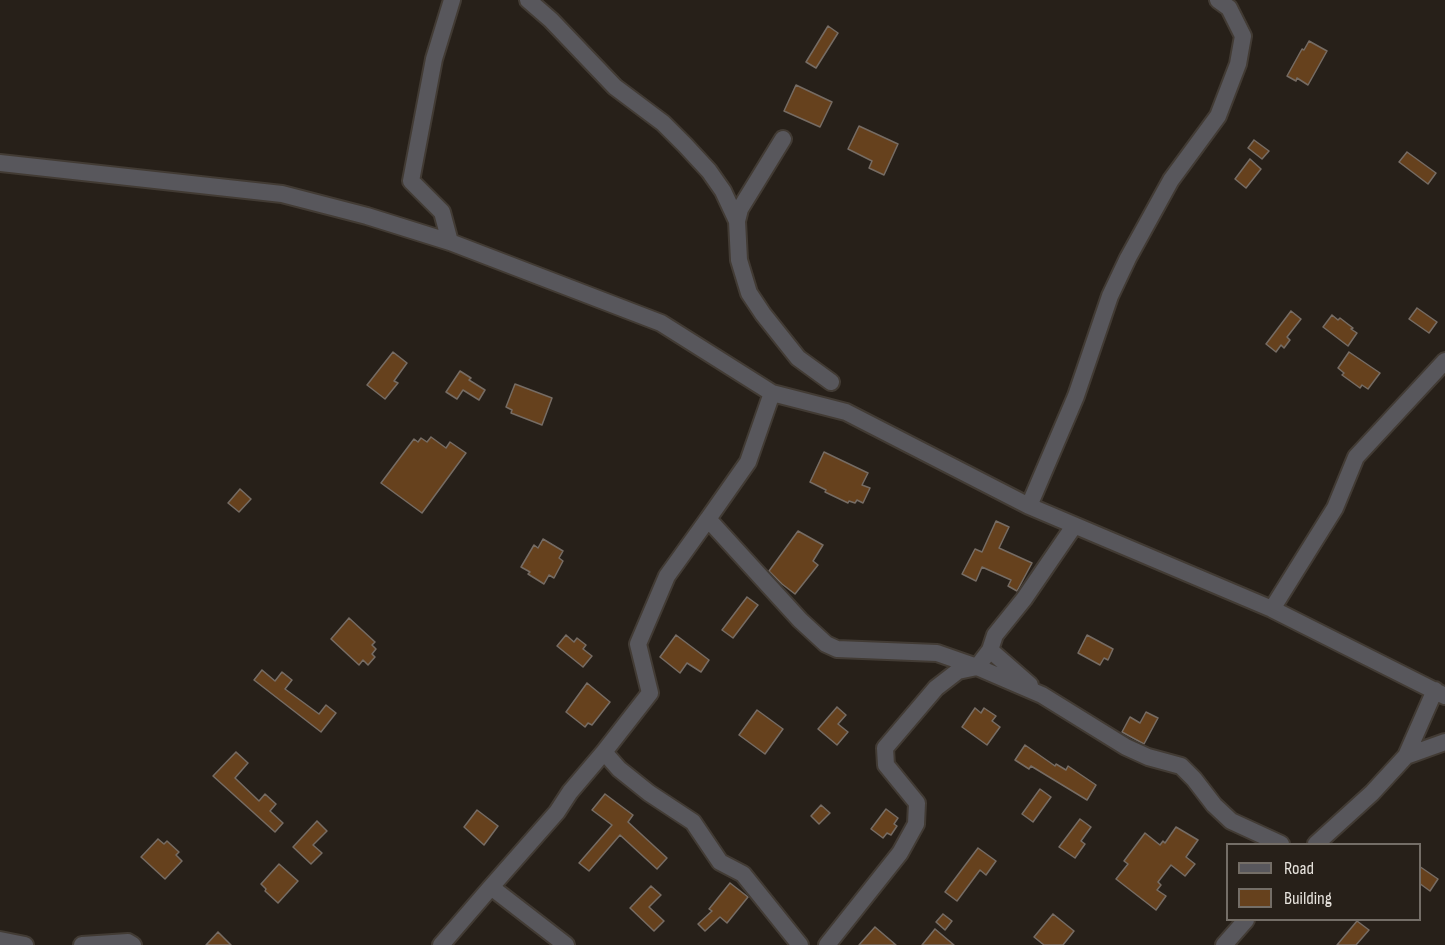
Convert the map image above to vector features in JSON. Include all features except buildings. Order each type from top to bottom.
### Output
[{"type":"street","points":[[450,242],[442,212],[411,181],[434,59],[452,0]]},
{"type":"street","points":[[528,0],[551,20],[615,87],[663,123],[685,145],[723,190],[737,221]]},
{"type":"street","points":[[1029,506],[1076,396],[1110,296],[1128,258],[1172,180],[1218,116],[1239,64],[1243,36],[1229,9],[1218,0]]},
{"type":"street","points":[[783,139],[740,209],[737,221],[739,260],[749,293],[763,314],[798,358],[831,382]]},
{"type":"street","points":[[0,163],[282,194],[368,216],[450,242],[661,323],[772,393],[846,412],[1029,506],[1272,609],[1440,693],[1406,756],[1372,793],[1317,843]]},
{"type":"street","points":[[1272,609],[1335,508],[1356,457],[1445,361]]},
{"type":"street","points":[[441,945],[557,812],[570,792],[650,693],[638,644],[667,576],[748,462],[772,393]]},
{"type":"street","points":[[708,519],[800,620],[826,644],[837,648],[937,653],[977,667],[1042,695],[1126,747],[1148,757],[1181,766],[1214,805],[1231,821],[1279,843]]},
{"type":"street","points":[[827,945],[900,853],[916,824],[916,803],[886,765],[885,748],[936,688],[958,671],[977,667],[990,650],[995,635],[1024,599],[1074,526]]},
{"type":"street","points":[[990,650],[1042,695]]},
{"type":"street","points":[[1406,756],[1445,742]]},
{"type":"street","points":[[604,752],[619,769],[649,793],[693,822],[720,862],[743,874],[800,945]]},
{"type":"street","points":[[491,887],[566,945]]},
{"type":"street","points":[[1224,945],[1245,921]]},
{"type":"street","points":[[0,940],[25,945]]},
{"type":"street","points":[[82,945],[128,942],[133,945]]}]
